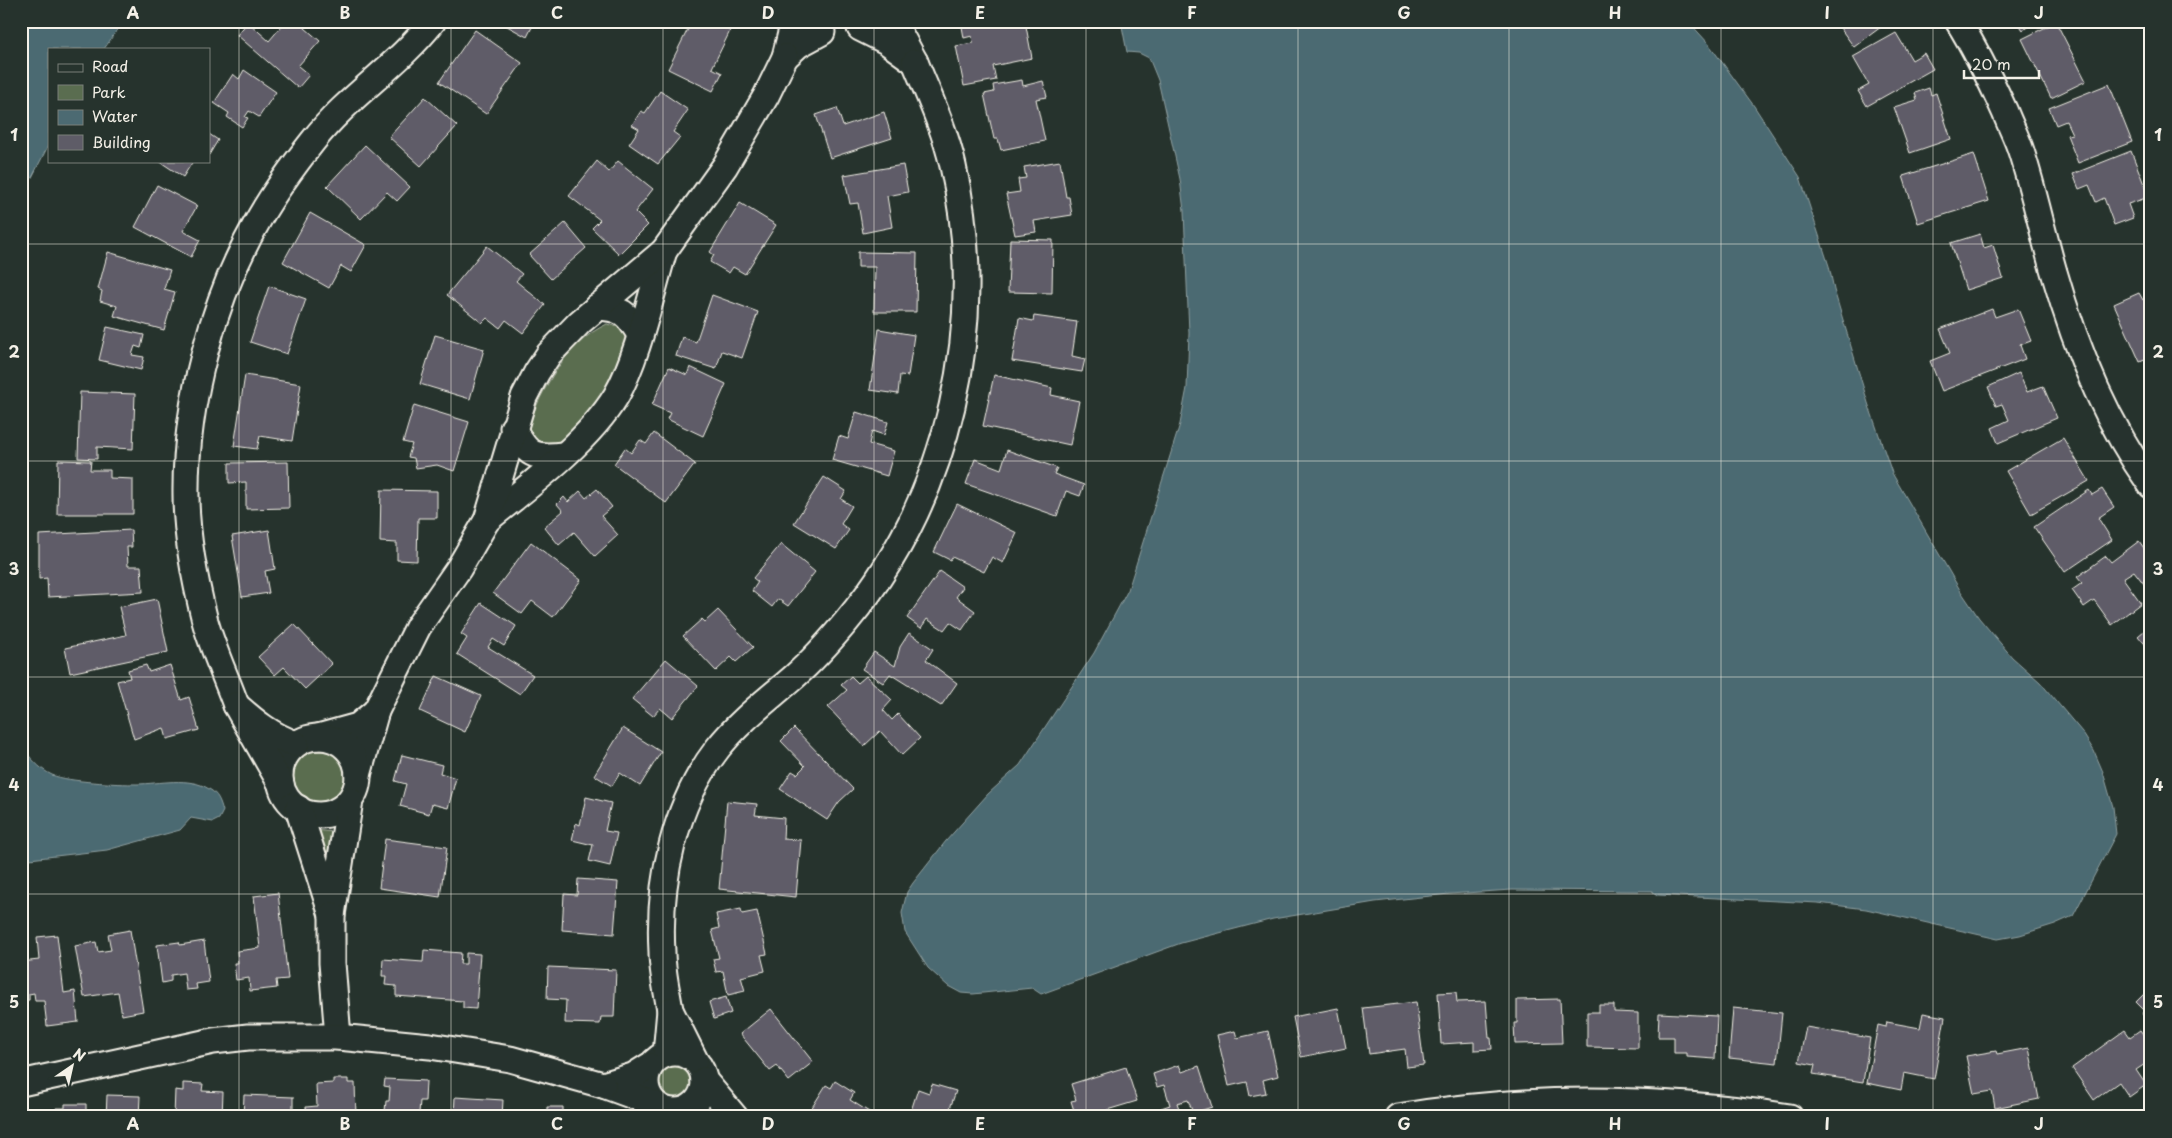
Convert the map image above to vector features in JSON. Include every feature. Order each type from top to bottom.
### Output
[{"type":"street","points":[[350,800],[342,808],[332,813],[320,815],[308,813],[290,802],[236,705],[205,622],[192,552],[186,496],[188,443],[196,394],[220,304],[240,255],[260,217],[314,140],[350,100],[400,58],[433,21]]},
{"type":"street","points":[[338,1037],[332,963],[332,915],[350,800],[356,788],[376,711],[418,627],[459,568],[487,520],[524,397],[549,354],[597,307],[664,251],[724,166],[766,96],[785,57],[794,21]]},
{"type":"street","points":[[21,1083],[212,1041],[248,1037],[338,1037],[430,1046],[510,1059],[550,1068],[674,1111],[687,1109],[700,1097],[699,1070],[670,1010],[662,955],[661,911],[666,869],[679,821],[700,776],[719,748],[765,700],[797,675],[825,645],[880,578],[900,544],[939,456],[950,417],[960,367],[966,276],[962,225],[953,165],[938,116],[915,62],[893,21]]},
{"type":"street","points":[[1958,21],[1993,87],[2021,148],[2070,324],[2093,382],[2118,430],[2151,485]]},
{"type":"street","points":[[785,57],[816,26],[835,35],[848,34],[864,25],[915,62]]},
{"type":"street","points":[[487,520],[582,439],[616,395],[629,366],[640,333],[664,251]]},
{"type":"street","points":[[597,307],[614,308],[629,317],[640,333]]},
{"type":"street","points":[[514,428],[522,446],[540,457],[563,455]]},
{"type":"street","points":[[236,705],[264,729],[280,738],[307,740],[330,738],[341,744],[353,757],[358,775]]},
{"type":"street","points":[[281,784],[280,773],[288,752],[307,740],[358,726],[376,711]]},
{"type":"street","points":[[298,808],[332,915]]},
{"type":"street","points":[[670,1010],[658,1060],[646,1076],[645,1086],[649,1096],[674,1111]]},
{"type":"street","points":[[603,1085],[633,1076],[658,1060],[676,1052],[686,1054],[735,1117]]},
{"type":"street","points":[[1398,1117],[1503,1104],[1580,1102],[1662,1103],[1790,1117]]},
{"type":"green space","points":[[607,324],[618,327],[626,335],[629,344],[625,361],[569,443],[538,450],[527,429],[548,383],[579,343],[592,332]]},
{"type":"green space","points":[[317,749],[334,754],[342,762],[347,779],[342,796],[334,804],[317,809],[300,804],[292,796],[287,779],[292,762],[300,754]]},
{"type":"green space","points":[[313,830],[335,832],[328,869]]},
{"type":"green space","points":[[674,1060],[686,1064],[692,1070],[696,1082],[692,1094],[686,1100],[674,1104],[662,1100],[656,1094],[652,1082],[656,1070],[662,1064]]},
{"type":"water","points":[[21,21],[123,21],[105,48],[48,48],[48,146],[21,199]]},
{"type":"water","points":[[1121,21],[1688,21],[1708,43],[1754,106],[1800,177],[1829,266],[1834,290],[1868,403],[1892,473],[1960,590],[1979,618],[2012,657],[2040,682],[2082,732],[2094,751],[2103,772],[2113,807],[2116,834],[2073,916],[2020,935],[1998,939],[1866,909],[1818,903],[1657,895],[1652,891],[1512,890],[1449,894],[1375,902],[1273,919],[1181,943],[1041,994],[1032,988],[973,994],[961,993],[948,986],[928,968],[905,932],[902,913],[907,892],[946,841],[988,794],[1020,765],[1094,653],[1128,590],[1180,424],[1187,388],[1189,333],[1184,211],[1180,179],[1158,80],[1149,58],[1139,53],[1127,52]]},
{"type":"water","points":[[21,746],[39,766],[52,775],[81,781],[106,783],[192,783],[201,785],[215,793],[223,811],[219,819],[213,822],[191,818],[180,830],[107,850],[21,860]]},
{"type":"building","points":[[286,21],[297,21],[320,41],[298,66],[309,75],[298,88],[237,35],[248,22],[269,41]]},
{"type":"building","points":[[498,21],[535,21],[527,37]]},
{"type":"building","points":[[692,21],[710,21],[730,31],[712,68],[722,73],[713,91],[668,69]]},
{"type":"building","points":[[961,21],[996,21],[997,24],[1025,21],[1032,58],[993,66],[996,80],[964,86],[956,46],[973,43],[972,36],[964,38]]},
{"type":"building","points":[[1835,21],[1889,21],[1854,47]]},
{"type":"building","points":[[2017,21],[2036,21],[2023,30]]},
{"type":"building","points":[[2056,22],[2086,81],[2051,98],[2022,39]]},
{"type":"building","points":[[475,30],[522,63],[486,114],[439,82]]},
{"type":"building","points":[[1896,33],[1912,60],[1924,53],[1933,69],[1867,106],[1858,91],[1869,85],[1853,57]]},
{"type":"building","points":[[244,70],[276,92],[259,117],[249,111],[245,117],[248,118],[242,127],[227,117],[229,113],[214,103],[233,74],[239,79]]},
{"type":"building","points":[[1022,80],[1023,86],[1043,81],[1047,97],[1036,99],[1045,141],[1001,150],[998,139],[994,139],[984,94],[994,92],[993,85]]},
{"type":"building","points":[[2109,84],[2132,142],[2078,163],[2067,135],[2072,134],[2066,121],[2056,125],[2049,108]]},
{"type":"building","points":[[1929,88],[1931,95],[1936,93],[1951,139],[1910,153],[1894,107],[1917,100],[1915,93]]},
{"type":"building","points":[[660,91],[688,110],[673,132],[680,137],[658,164],[629,144],[639,129],[632,125],[641,111],[645,113]]},
{"type":"building","points":[[425,97],[457,126],[421,166],[389,137]]},
{"type":"building","points":[[837,108],[843,126],[884,112],[892,138],[830,158],[816,115]]},
{"type":"building","points":[[210,135],[218,140],[210,153]]},
{"type":"building","points":[[365,145],[410,187],[397,201],[387,192],[361,219],[327,186]]},
{"type":"building","points":[[2131,151],[2149,197],[2128,204],[2133,218],[2114,225],[2104,198],[2096,202],[2089,185],[2079,189],[2073,174]]},
{"type":"building","points":[[1974,154],[1989,201],[1918,223],[1903,176]]},
{"type":"building","points":[[597,161],[609,172],[618,161],[653,189],[635,212],[648,225],[619,254],[592,228],[600,220],[569,196]]},
{"type":"building","points":[[1060,161],[1066,197],[1069,197],[1072,215],[1034,221],[1036,232],[1015,235],[1006,194],[1020,192],[1018,179],[1026,178],[1024,167]]},
{"type":"building","points":[[160,162],[192,162],[183,177]]},
{"type":"building","points":[[903,165],[908,192],[887,196],[892,227],[863,233],[858,203],[850,204],[844,175]]},
{"type":"building","points":[[157,185],[197,206],[183,231],[200,240],[191,257],[135,227]]},
{"type":"building","points":[[740,203],[776,225],[745,274],[733,267],[729,273],[710,262],[714,255],[710,252]]},
{"type":"building","points":[[310,213],[366,245],[351,272],[341,266],[329,288],[283,262]]},
{"type":"building","points":[[565,223],[586,248],[551,279],[529,255]]},
{"type":"building","points":[[1980,234],[1984,248],[1993,245],[2003,278],[1966,290],[1951,243]]},
{"type":"building","points":[[1010,239],[1053,240],[1052,293],[1008,292]]},
{"type":"building","points":[[487,246],[522,274],[516,281],[545,305],[523,333],[506,320],[500,328],[487,318],[482,323],[447,295]]},
{"type":"building","points":[[108,252],[170,270],[164,289],[175,292],[164,330],[114,316],[117,306],[100,301],[102,291],[98,289]]},
{"type":"building","points":[[858,252],[917,253],[916,312],[874,312],[875,267],[858,267]]},
{"type":"building","points":[[269,286],[306,299],[287,354],[250,342]]},
{"type":"building","points":[[2139,293],[2143,300],[2151,296],[2151,357],[2140,362],[2114,304]]},
{"type":"building","points":[[712,295],[758,312],[742,358],[722,351],[716,369],[676,356],[682,337],[696,342]]},
{"type":"building","points":[[1992,309],[1995,317],[2018,309],[2031,341],[2020,345],[2025,359],[1942,391],[1930,361],[1950,353],[1940,329]]},
{"type":"building","points":[[1034,316],[1077,322],[1072,356],[1085,359],[1082,372],[1012,361],[1019,318],[1033,321]]},
{"type":"building","points":[[107,327],[144,335],[141,348],[135,346],[132,355],[144,357],[141,370],[99,360]]},
{"type":"building","points":[[879,329],[914,335],[908,376],[900,375],[898,394],[870,390]]},
{"type":"building","points":[[435,335],[484,349],[470,399],[420,384]]},
{"type":"building","points":[[669,367],[687,375],[690,367],[726,384],[703,436],[667,419],[670,413],[652,405]]},
{"type":"building","points":[[2019,373],[2027,392],[2043,386],[2057,418],[1998,443],[1992,428],[2009,420],[2002,404],[1996,406],[1988,387]]},
{"type":"building","points":[[245,375],[301,384],[292,441],[260,436],[257,449],[234,446]]},
{"type":"building","points":[[994,375],[1052,388],[1051,395],[1079,401],[1070,445],[983,426]]},
{"type":"building","points":[[80,392],[135,394],[133,449],[97,447],[97,459],[78,458]]},
{"type":"building","points":[[414,405],[469,422],[454,471],[437,465],[416,468],[414,458],[408,457],[412,444],[403,442]]},
{"type":"building","points":[[856,412],[888,422],[884,435],[872,431],[869,444],[894,451],[887,476],[832,460],[839,436],[848,439]]},
{"type":"building","points":[[654,433],[695,464],[666,503],[614,464],[625,448],[631,453],[640,440],[646,444]]},
{"type":"building","points":[[2063,438],[2089,481],[2031,514],[2006,471]]},
{"type":"building","points":[[1007,450],[1057,468],[1054,474],[1084,485],[1080,496],[1066,491],[1057,516],[966,484],[975,459],[1001,469]]},
{"type":"building","points":[[58,460],[91,461],[90,470],[110,470],[110,478],[133,479],[133,514],[57,514]]},
{"type":"building","points":[[288,462],[289,508],[246,509],[246,482],[229,483],[229,463]]},
{"type":"building","points":[[824,477],[846,491],[841,499],[852,506],[841,524],[849,530],[836,549],[794,523]]},
{"type":"building","points":[[597,489],[612,507],[601,516],[618,535],[595,556],[574,532],[559,545],[544,527],[563,511],[557,504],[564,497],[568,502],[580,491],[586,498]]},
{"type":"building","points":[[2102,489],[2114,507],[2098,518],[2112,540],[2065,572],[2034,527],[2089,490],[2092,495]]},
{"type":"building","points":[[381,490],[437,491],[437,518],[418,518],[417,561],[397,560],[397,543],[380,542]]},
{"type":"building","points":[[957,504],[1017,533],[1003,563],[992,557],[984,572],[952,557],[950,560],[934,552]]},
{"type":"building","points":[[131,530],[132,547],[127,547],[128,566],[141,566],[143,592],[48,597],[47,578],[39,579],[39,535]]},
{"type":"building","points":[[269,530],[275,569],[265,571],[269,593],[242,597],[232,536]]},
{"type":"building","points":[[2139,541],[2151,558],[2151,593],[2134,571],[2123,578],[2141,603],[2112,625],[2094,600],[2084,607],[2072,590],[2082,583],[2077,577],[2106,556],[2111,562]]},
{"type":"building","points":[[531,542],[581,580],[553,617],[532,601],[522,614],[493,593]]},
{"type":"building","points":[[781,544],[815,572],[788,606],[778,599],[772,607],[752,591],[758,582],[753,578]]},
{"type":"building","points":[[940,571],[963,587],[956,597],[975,611],[962,630],[950,622],[944,630],[927,619],[921,628],[907,618]]},
{"type":"building","points":[[157,599],[168,652],[70,673],[65,648],[126,635],[119,607]]},
{"type":"building","points":[[481,603],[516,626],[504,646],[493,639],[488,647],[533,675],[520,694],[457,654],[467,638],[461,634]]},
{"type":"building","points":[[718,610],[753,647],[736,662],[731,657],[716,671],[683,636],[702,619],[705,622]]},
{"type":"building","points":[[294,624],[332,664],[305,689],[284,667],[275,675],[258,657]]},
{"type":"building","points":[[2151,625],[2151,651],[2138,636]]},
{"type":"building","points":[[909,633],[933,649],[926,660],[957,683],[941,706],[890,674],[883,683],[862,669],[874,652],[895,666],[900,647]]},
{"type":"building","points":[[666,659],[698,686],[672,718],[660,708],[653,716],[632,699]]},
{"type":"building","points":[[146,665],[149,672],[170,665],[181,700],[189,697],[199,730],[167,739],[164,728],[134,739],[117,681],[130,678],[128,670]]},
{"type":"building","points":[[436,676],[481,696],[465,732],[420,711]]},
{"type":"building","points":[[851,676],[858,683],[866,676],[892,700],[883,710],[892,720],[898,714],[920,738],[902,755],[880,731],[864,746],[828,707],[847,690],[841,685]]},
{"type":"building","points":[[623,728],[661,752],[640,786],[620,773],[612,786],[594,775]]},
{"type":"building","points":[[794,728],[853,789],[839,802],[827,820],[780,789],[792,771],[797,774],[805,766],[781,741]]},
{"type":"building","points":[[402,755],[442,765],[440,773],[456,778],[448,808],[432,804],[429,814],[400,806],[406,784],[395,781]]},
{"type":"building","points":[[586,797],[611,803],[605,831],[617,833],[610,866],[589,861],[593,845],[572,840],[576,823],[580,825]]},
{"type":"building","points":[[727,801],[757,804],[755,815],[784,818],[783,839],[801,840],[796,897],[719,889]]},
{"type":"building","points":[[385,839],[447,847],[440,897],[379,888]]},
{"type":"building","points":[[578,879],[618,882],[614,934],[562,930],[564,894],[577,895]]},
{"type":"building","points":[[278,893],[288,979],[276,980],[277,988],[250,991],[249,978],[236,980],[234,963],[238,963],[237,951],[260,948],[254,896]]},
{"type":"building","points":[[741,909],[742,914],[757,911],[767,954],[761,955],[765,971],[741,977],[745,991],[728,995],[723,971],[716,972],[713,959],[719,958],[712,930],[719,928],[716,914]]},
{"type":"building","points":[[130,930],[143,1011],[122,1015],[118,992],[84,997],[75,946],[96,942],[98,952],[111,950],[108,934]]},
{"type":"building","points":[[57,935],[64,993],[75,991],[78,1022],[47,1026],[44,1001],[35,1001],[34,993],[29,994],[29,1000],[21,1001],[21,962],[39,960],[37,937]]},
{"type":"building","points":[[204,941],[209,982],[196,984],[197,989],[186,990],[184,973],[171,975],[171,981],[162,983],[157,945],[179,942],[180,945]]},
{"type":"building","points":[[424,950],[461,953],[460,964],[466,964],[466,953],[480,954],[476,1009],[463,1008],[463,1001],[396,996],[396,986],[385,985],[386,976],[382,976],[383,959],[423,962]]},
{"type":"building","points":[[548,967],[616,970],[614,1017],[601,1017],[600,1024],[565,1023],[566,1000],[547,999]]},
{"type":"building","points":[[2151,987],[2151,1023],[2142,1014],[2145,1011],[2136,1002]]},
{"type":"building","points":[[1456,992],[1457,1002],[1486,1001],[1489,1038],[1491,1038],[1492,1049],[1474,1050],[1474,1042],[1441,1044],[1438,993]]},
{"type":"building","points":[[726,997],[731,1013],[714,1019],[709,1002]]},
{"type":"building","points":[[1560,999],[1562,1043],[1515,1044],[1514,1023],[1517,1023],[1517,1000]]},
{"type":"building","points":[[1416,1002],[1424,1065],[1407,1067],[1405,1049],[1369,1054],[1363,1008]]},
{"type":"building","points":[[1599,1005],[1614,1005],[1614,1012],[1638,1013],[1638,1048],[1587,1047],[1587,1012],[1599,1012]]},
{"type":"building","points":[[1338,1008],[1346,1048],[1301,1057],[1293,1017]]},
{"type":"building","points":[[1733,1008],[1782,1013],[1777,1063],[1729,1058]]},
{"type":"building","points":[[771,1009],[813,1062],[789,1081],[777,1066],[770,1071],[740,1034]]},
{"type":"building","points":[[1659,1013],[1717,1016],[1715,1059],[1687,1057],[1687,1053],[1674,1053],[1674,1037],[1658,1037]]},
{"type":"building","points":[[1923,1013],[1945,1017],[1934,1079],[1904,1073],[1901,1090],[1867,1083],[1878,1025],[1886,1027],[1887,1022],[1920,1028]]},
{"type":"building","points":[[1806,1027],[1870,1038],[1863,1082],[1813,1074],[1815,1065],[1799,1062]]},
{"type":"building","points":[[2125,1030],[2130,1037],[2140,1030],[2151,1045],[2151,1060],[2136,1070],[2146,1085],[2129,1097],[2119,1082],[2094,1100],[2072,1068]]},
{"type":"building","points":[[1235,1031],[1237,1038],[1268,1031],[1278,1076],[1263,1080],[1266,1093],[1250,1096],[1247,1082],[1229,1086],[1217,1035]]},
{"type":"building","points":[[2029,1048],[2039,1099],[1995,1108],[1992,1091],[1974,1094],[1966,1056],[1996,1051],[1997,1054]]},
{"type":"building","points":[[1179,1065],[1182,1072],[1199,1066],[1212,1107],[1193,1113],[1188,1100],[1177,1103],[1182,1117],[1163,1117],[1161,1108],[1170,1105],[1164,1085],[1157,1087],[1153,1074]]},
{"type":"building","points":[[1126,1067],[1137,1101],[1107,1110],[1110,1117],[1076,1117],[1071,1101],[1076,1100],[1071,1084]]},
{"type":"building","points":[[333,1079],[348,1079],[348,1083],[355,1083],[356,1117],[307,1117],[306,1107],[317,1106],[316,1084],[333,1083]]},
{"type":"building","points":[[385,1079],[426,1081],[425,1101],[420,1101],[419,1113],[413,1113],[413,1117],[393,1117],[393,1112],[385,1111],[386,1101],[389,1101],[390,1087],[384,1086]]},
{"type":"building","points":[[835,1081],[854,1093],[850,1100],[877,1117],[806,1117],[826,1085],[831,1088]]},
{"type":"building","points":[[183,1083],[203,1084],[202,1091],[223,1092],[222,1117],[174,1117],[175,1090],[183,1091]]},
{"type":"building","points":[[932,1084],[956,1091],[947,1117],[909,1117],[918,1089],[929,1093]]},
{"type":"building","points":[[107,1095],[140,1096],[139,1117],[106,1117]]},
{"type":"building","points":[[244,1095],[293,1097],[293,1117],[243,1117]]},
{"type":"building","points":[[455,1097],[503,1100],[502,1117],[454,1117]]},
{"type":"building","points":[[65,1104],[86,1104],[86,1117],[56,1117],[56,1108],[65,1108]]},
{"type":"building","points":[[547,1107],[563,1107],[563,1117],[518,1117],[518,1114],[547,1115]]},
{"type":"building","points":[[1054,1112],[1055,1117],[1037,1116]]}]
